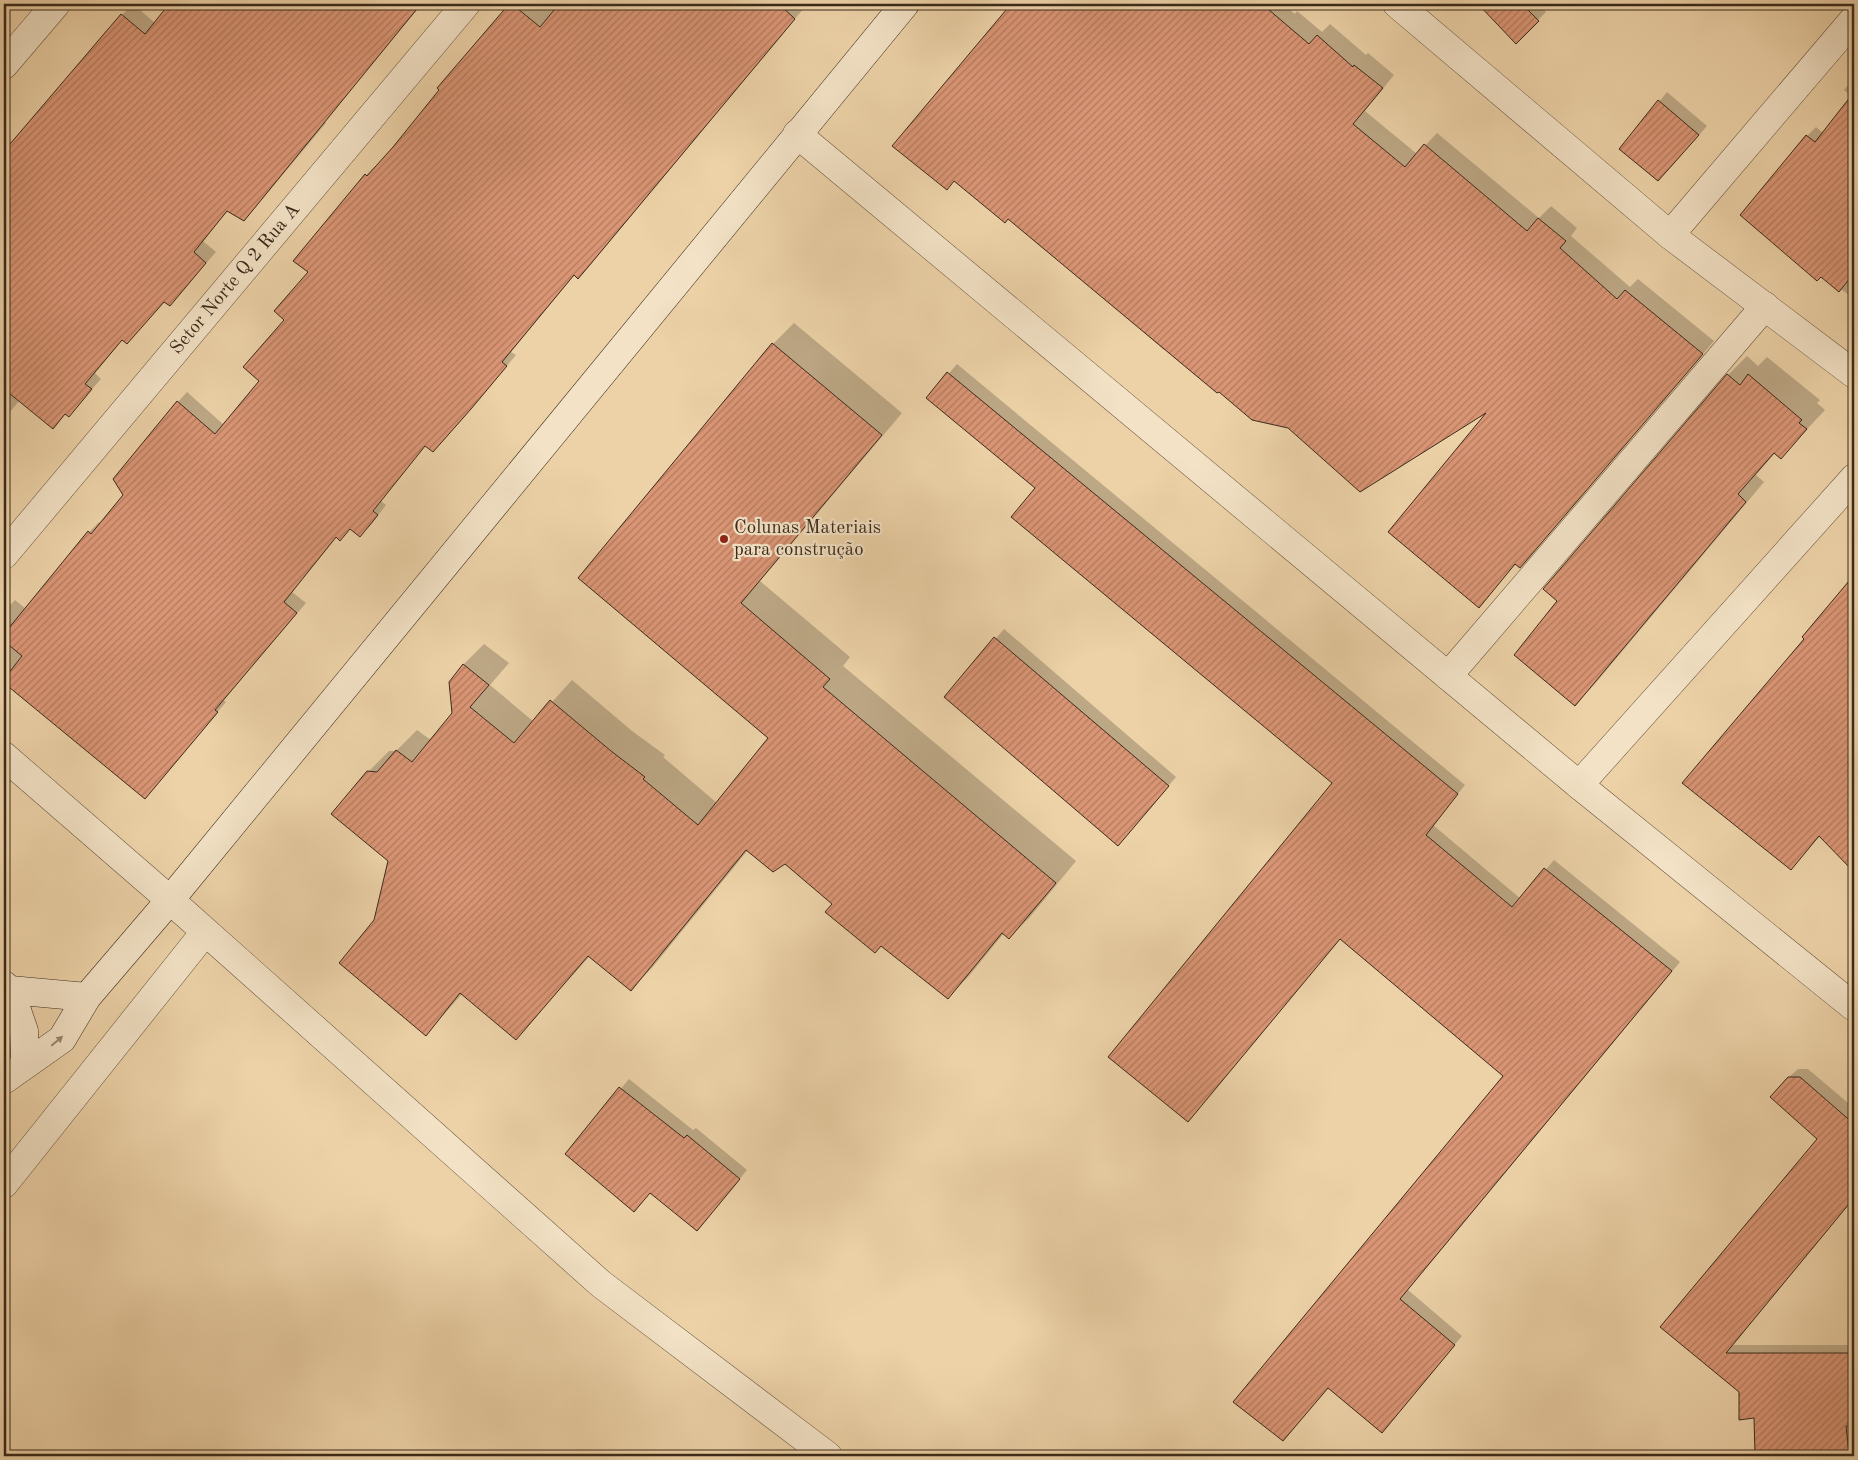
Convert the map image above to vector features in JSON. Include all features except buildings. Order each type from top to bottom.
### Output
[{"type":"street","points":[[4,65],[56,4]]},
{"type":"street","name":"Setor Norte Q 2 Rua A","points":[[4,555],[466,4]]},
{"type":"street","points":[[14,1072],[62,1039],[87,997],[170,900],[906,4]]},
{"type":"street","points":[[1397,4],[1670,235],[1854,374]]},
{"type":"street","points":[[1670,235],[1854,19]]},
{"type":"street","points":[[798,134],[1579,785],[1854,1007]]},
{"type":"street","points":[[1448,676],[1764,306]]},
{"type":"street","points":[[1579,785],[1854,478]]},
{"type":"street","points":[[4,756],[170,900],[602,1284],[828,1456]]},
{"type":"street","points":[[4,1184],[205,932]]},
{"type":"street","points":[[14,1072],[24,1030],[7,988],[87,997]]},
{"type":"place","name":"Colunas Materiais para construção","points":[[724,539]]}]
